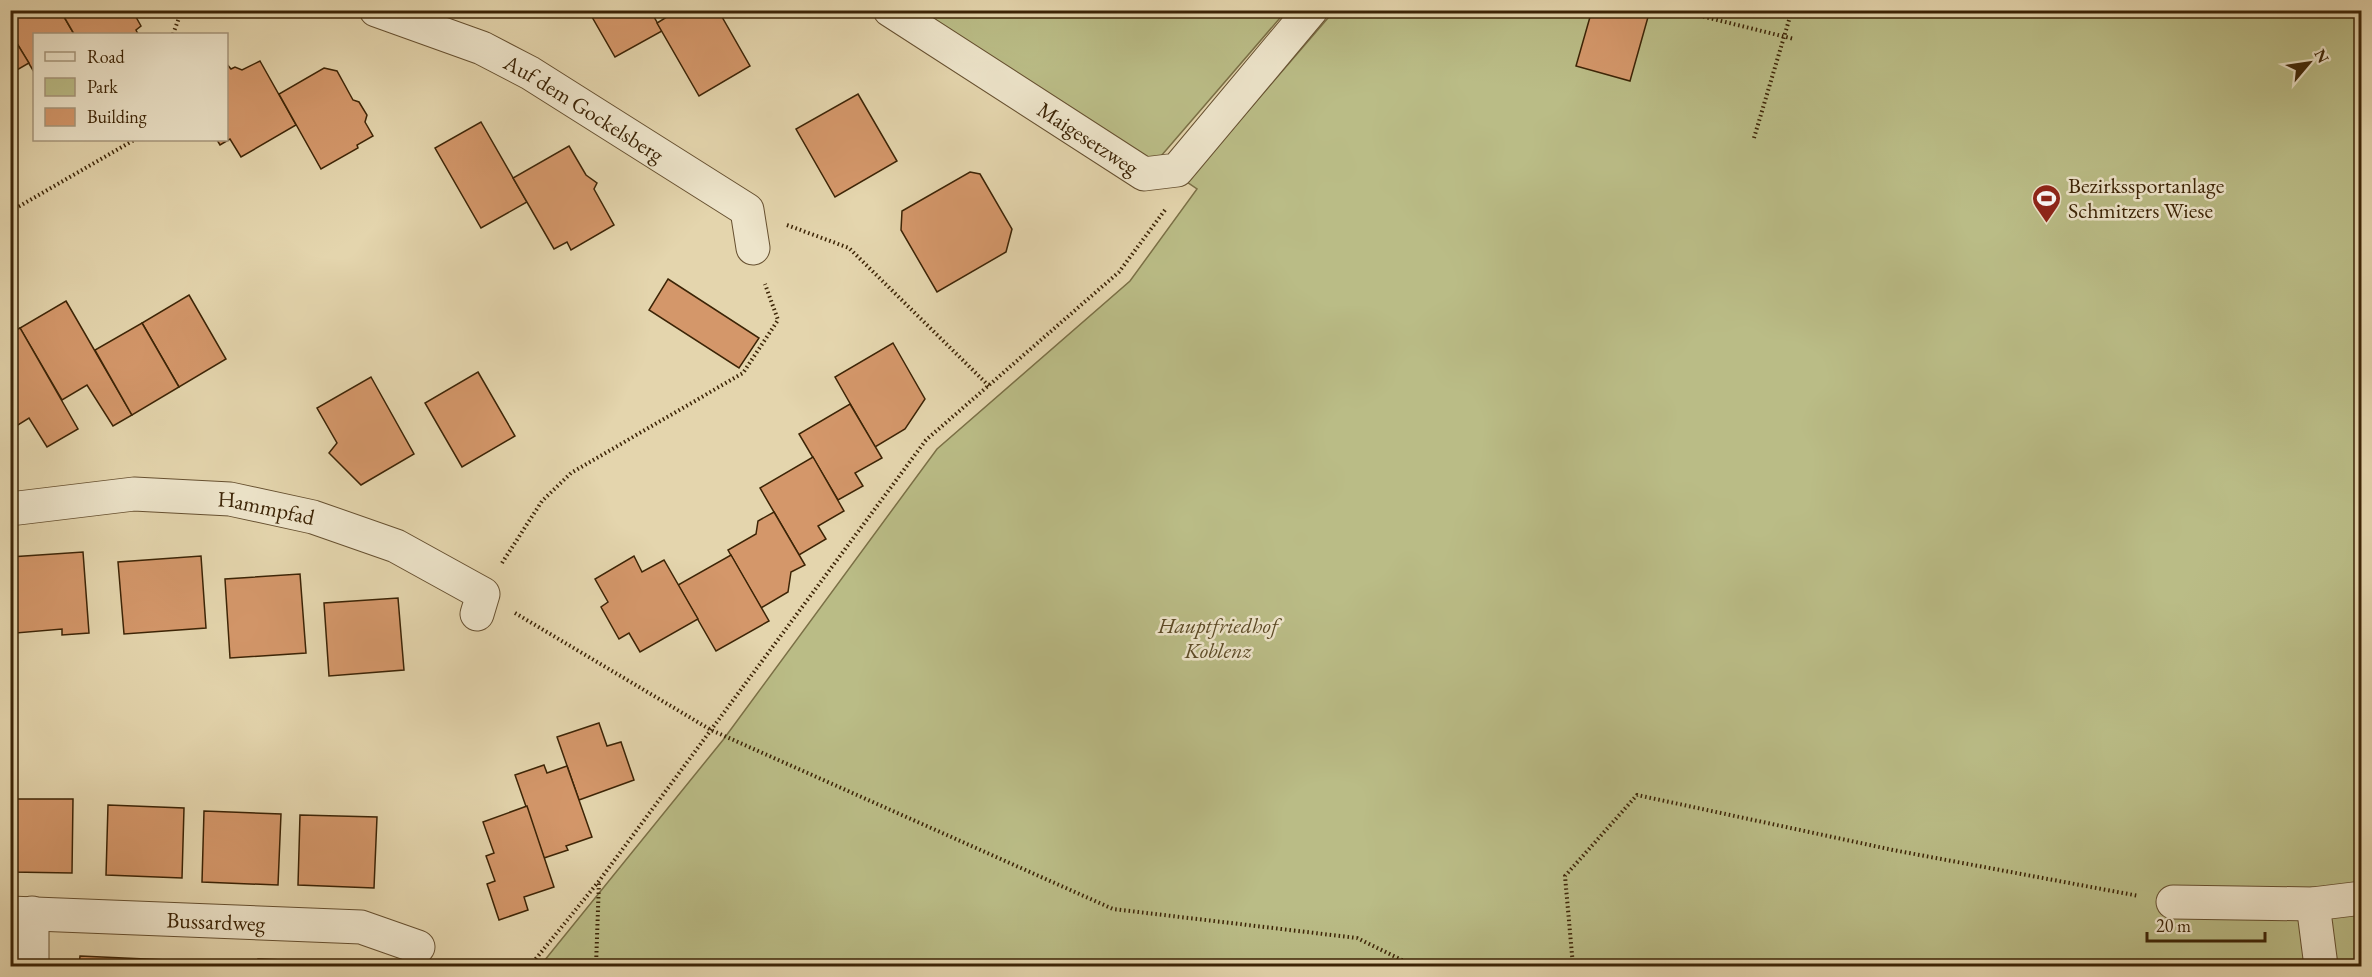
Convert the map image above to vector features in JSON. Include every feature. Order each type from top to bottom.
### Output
[{"type":"street","name":"Auf dem Gockelsberg","points":[[376,10],[482,48],[530,73],[747,210]]},
{"type":"street","name":"Maigesetzweg","points":[[890,10],[1144,174],[1177,170]]},
{"type":"street","points":[[1177,170],[1311,10]]},
{"type":"street","points":[[747,210],[753,248]]},
{"type":"street","name":"Hammpfad","points":[[10,509],[134,494],[230,499],[313,517],[396,546],[480,604]]},
{"type":"street","points":[[2173,902],[2313,904],[2361,898]]},
{"type":"street","points":[[2313,904],[2321,966]]},
{"type":"street","points":[[21,913],[32,966]]},
{"type":"street","name":"Bussardweg","points":[[21,913],[361,927],[418,947]]},
{"type":"path","points":[[173,33],[182,10]]},
{"type":"path","points":[[1677,10],[1794,39]]},
{"type":"path","points":[[1754,138],[1792,10]]},
{"type":"path","points":[[10,208],[18,207],[132,141]]},
{"type":"path","points":[[530,966],[599,881],[926,440],[1119,272],[1165,209],[1177,170]]},
{"type":"path","points":[[747,210],[849,248],[989,386]]},
{"type":"path","points":[[753,248],[778,320],[743,373],[571,473],[542,501],[480,604],[711,730],[1113,909],[1357,938],[1414,966]]},
{"type":"path","points":[[1573,966],[1565,876],[1637,795],[1893,850],[2173,902]]},
{"type":"path","points":[[596,966],[599,881]]},
{"type":"green space","points":[[928,10],[1286,11],[1155,163],[926,14]]},
{"type":"green space","name":"Hauptfriedhof Koblenz","points":[[1334,11],[2361,11],[2361,966],[540,966],[723,740],[937,449],[1130,281],[1197,189],[1187,182]]},
{"type":"building","points":[[15,10],[60,10],[73,33],[33,33],[33,70],[10,32],[10,13]]},
{"type":"building","points":[[71,10],[125,10],[127,14],[132,10],[141,26],[136,30],[138,33],[73,33],[63,15]]},
{"type":"building","points":[[588,10],[650,10],[662,31],[615,57]]},
{"type":"building","points":[[678,10],[718,10],[750,66],[699,96],[657,23]]},
{"type":"building","points":[[1592,10],[1650,10],[1630,81],[1576,66]]},
{"type":"building","points":[[10,32],[29,63],[10,74]]},
{"type":"building","points":[[260,61],[296,125],[241,157],[230,139],[228,140],[228,65],[231,69],[235,67],[242,70]]},
{"type":"building","points":[[324,68],[337,71],[353,100],[359,102],[367,115],[365,122],[373,136],[357,145],[358,148],[321,169],[279,94]]},
{"type":"building","points":[[858,94],[897,161],[835,197],[796,129]]},
{"type":"building","points":[[481,122],[527,202],[481,228],[435,148]]},
{"type":"building","points":[[569,146],[586,175],[597,183],[594,189],[614,225],[571,250],[567,242],[554,249],[513,178]]},
{"type":"building","points":[[970,172],[980,174],[1012,229],[1006,252],[937,292],[901,230],[902,211]]},
{"type":"building","points":[[668,279],[759,338],[739,368],[649,310]]},
{"type":"building","points":[[189,295],[226,359],[179,387],[142,323]]},
{"type":"building","points":[[66,301],[132,415],[113,426],[87,385],[62,400],[20,328]]},
{"type":"building","points":[[142,323],[179,387],[132,415],[95,350]]},
{"type":"building","points":[[20,328],[78,429],[47,447],[29,418],[10,430],[10,333]]},
{"type":"building","points":[[893,343],[925,399],[905,429],[875,447],[835,377]]},
{"type":"building","points":[[478,372],[515,436],[462,467],[425,403]]},
{"type":"building","points":[[371,377],[414,454],[361,485],[329,453],[337,443],[317,408]]},
{"type":"building","points":[[850,404],[882,458],[855,473],[863,486],[838,500],[799,434]]},
{"type":"building","points":[[813,457],[844,511],[818,526],[826,539],[799,555],[760,488]]},
{"type":"building","points":[[774,512],[805,565],[791,572],[788,592],[761,608],[728,550],[756,534],[758,521]]},
{"type":"building","points":[[83,552],[89,633],[62,635],[62,629],[16,633],[10,557]]},
{"type":"building","points":[[731,555],[769,621],[716,651],[678,585]]},
{"type":"building","points":[[201,556],[206,628],[124,634],[118,562]]},
{"type":"building","points":[[634,556],[642,572],[664,560],[698,619],[640,652],[629,633],[619,639],[601,607],[608,602],[595,579]]},
{"type":"building","points":[[10,568],[17,641],[10,642]]},
{"type":"building","points":[[300,574],[306,653],[230,658],[225,579]]},
{"type":"building","points":[[398,598],[404,670],[329,676],[324,603]]},
{"type":"building","points":[[599,723],[607,746],[621,742],[634,780],[579,800],[557,737]]},
{"type":"building","points":[[544,765],[547,773],[567,766],[592,837],[566,846],[568,850],[544,858],[515,775]]},
{"type":"building","points":[[10,799],[12,799],[11,872],[10,872]]},
{"type":"building","points":[[12,799],[73,799],[72,873],[11,872]]},
{"type":"building","points":[[108,805],[184,808],[182,878],[106,875]]},
{"type":"building","points":[[527,806],[554,887],[524,897],[528,910],[499,920],[487,884],[495,881],[486,856],[494,853],[483,822]]},
{"type":"building","points":[[204,811],[281,814],[278,885],[202,882]]},
{"type":"building","points":[[300,815],[377,817],[374,888],[298,885]]},
{"type":"building","points":[[80,956],[167,960],[167,966],[79,966]]},
{"type":"building","points":[[258,959],[284,960],[284,966],[258,966]]},
{"type":"building","points":[[201,963],[258,966],[201,966]]},
{"type":"place","name":"Bezirkssportanlage Schmitzers Wiese","points":[[2047,224]]}]
